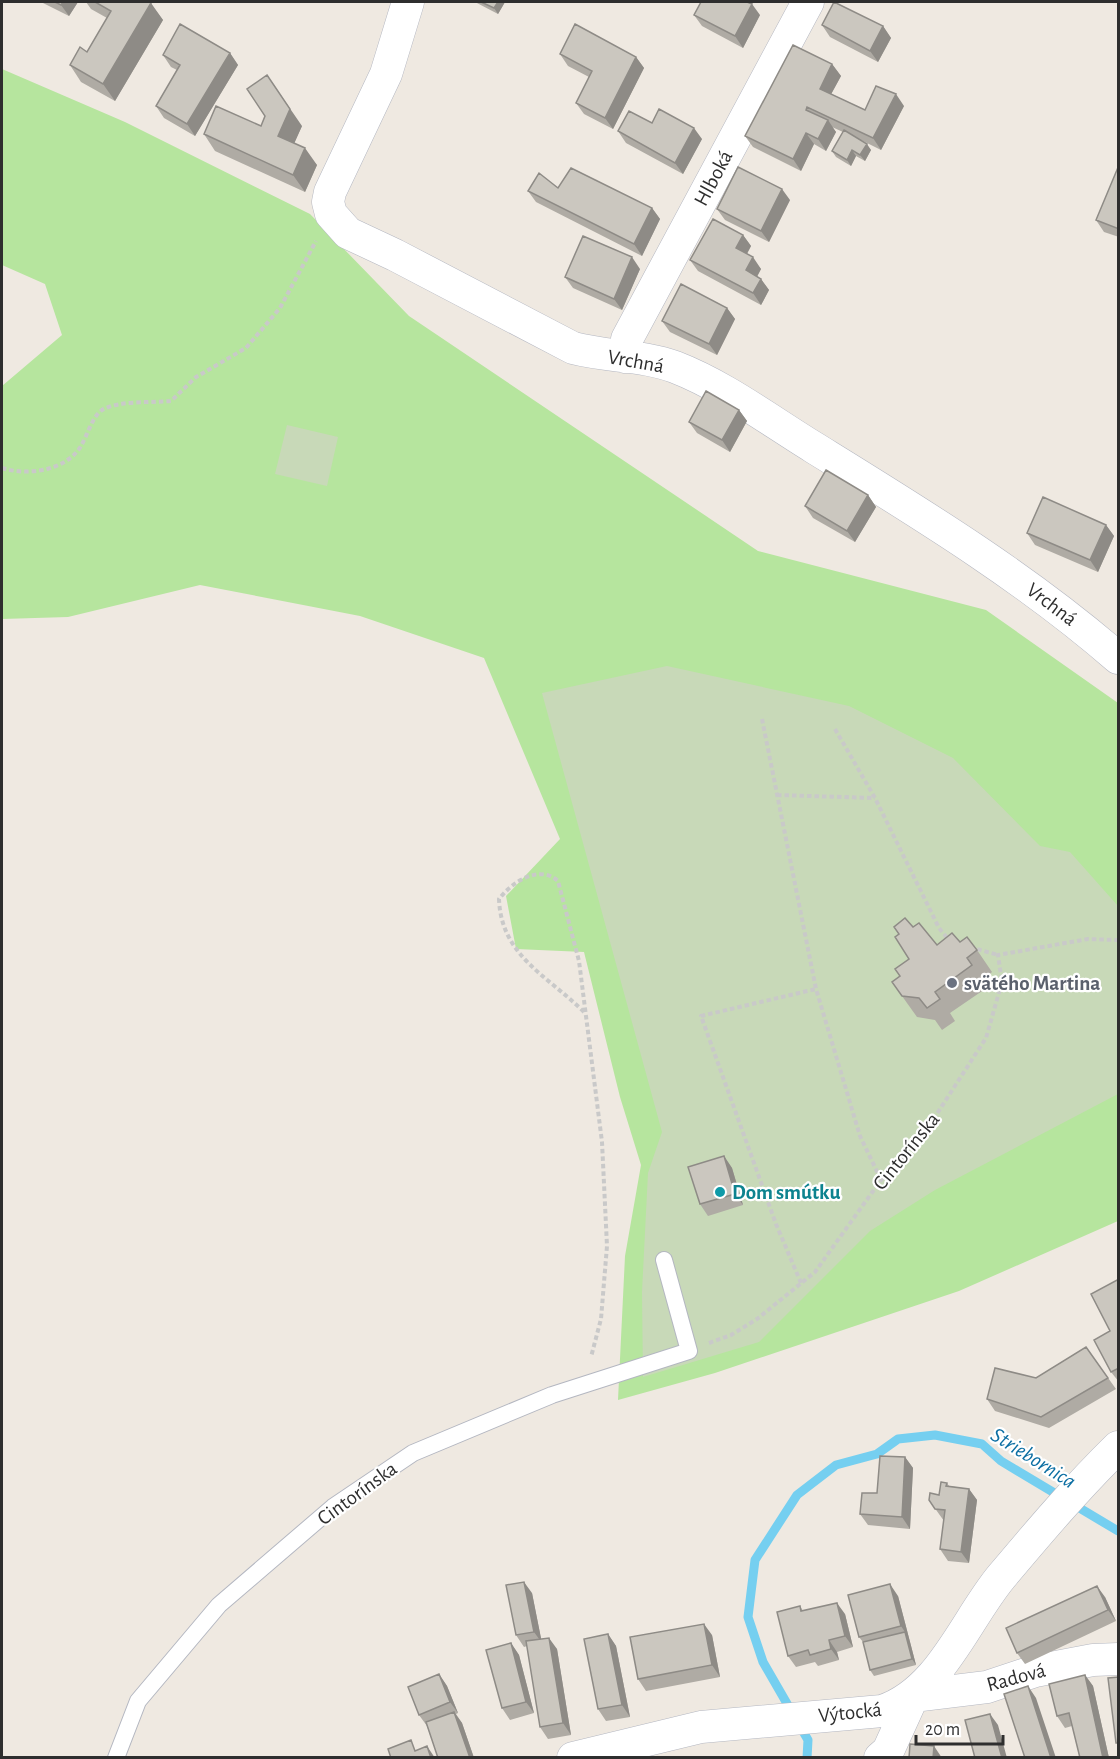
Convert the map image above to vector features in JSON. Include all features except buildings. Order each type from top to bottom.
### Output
[{"type":"street","points":[[331,214],[328,202],[330,192],[386,74],[408,2]]},
{"type":"street","name":"Hlboká","points":[[625,357],[627,339],[808,2]]},
{"type":"street","name":"Vrchná","points":[[331,214],[348,233],[395,255],[546,336],[573,348],[656,361],[695,375],[995,563],[1084,628],[1119,658]]},
{"type":"street","name":"Výtocká","points":[[573,1758],[701,1727],[882,1711],[914,1696],[935,1672],[1000,1578],[1119,1447]]},
{"type":"street","name":"Radová","points":[[914,1696],[987,1687],[1035,1671],[1094,1660],[1119,1659]]},
{"type":"street","points":[[886,1756],[914,1696]]},
{"type":"lane","points":[[664,1260],[689,1351]]},
{"type":"lane","name":"Cintorínska","points":[[116,1758],[138,1701],[219,1605],[333,1507],[413,1453],[572,1388],[689,1351]]},
{"type":"path","points":[[2,468],[14,472],[58,467],[79,449],[99,413],[109,406],[171,401],[196,377],[246,348],[280,308],[331,214]]},
{"type":"path","points":[[762,719],[816,989],[860,1136],[881,1180]]},
{"type":"path","points":[[835,729],[875,798],[939,928],[949,940],[998,955],[1075,942],[1119,940]]},
{"type":"path","points":[[777,795],[875,798]]},
{"type":"path","points":[[572,1388],[588,1370],[601,1319],[607,1246],[602,1142],[579,961],[558,881],[552,876],[540,875],[522,878],[507,888],[499,899],[500,916],[505,932],[514,949],[584,1012]]},
{"type":"path","name":"Cintorínska","points":[[689,1351],[731,1335],[748,1325],[815,1272],[881,1180],[918,1143],[986,1038],[1002,982],[998,955]]},
{"type":"path","points":[[801,1283],[776,1224],[701,1016],[816,989]]},
{"type":"green space","points":[[2,69],[125,122],[310,214],[409,316],[758,551],[986,610],[1118,703],[1118,1221],[959,1291],[715,1373],[618,1400],[625,1256],[641,1165],[620,1097],[584,952],[516,949],[506,896],[560,839],[484,658],[360,616],[200,585],[68,617],[2,619],[2,386],[62,335],[45,284],[2,265]]},
{"type":"green space","points":[[287,425],[338,437],[327,486],[275,474]]},
{"type":"green space","points":[[667,666],[849,706],[953,758],[1040,846],[1070,852],[1118,906],[1118,1094],[935,1190],[870,1231],[759,1342],[643,1377],[642,1292],[648,1173],[662,1132],[542,693]]},
{"type":"waterway","name":"Striebornica","points":[[807,1758],[808,1740],[763,1662],[748,1617],[755,1560],[797,1495],[836,1465],[877,1454],[898,1439],[935,1435],[982,1444],[1001,1461],[1118,1531]]},
{"type":"place","name":"svätého Martina","points":[[952,983]]},
{"type":"place","name":"Dom smútku","points":[[720,1192]]}]
